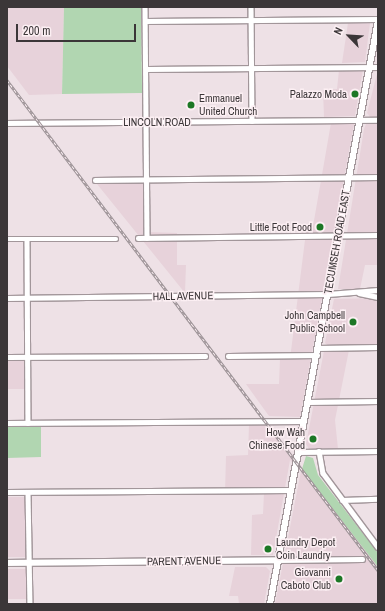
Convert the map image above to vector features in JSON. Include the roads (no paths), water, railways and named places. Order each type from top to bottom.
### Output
[{"type":"main road","name":"TECUMSEH ROAD EAST","points":[[270,604],[378,20]]},
{"type":"main road","name":"PARENT AVENUE","points":[[7,563],[278,560]]},
{"type":"street","points":[[145,7],[147,238]]},
{"type":"street","points":[[251,7],[252,121]]},
{"type":"street","points":[[145,21],[378,20]]},
{"type":"street","points":[[146,69],[378,67]]},
{"type":"street","name":"LINCOLN ROAD","points":[[7,123],[378,120]]},
{"type":"street","points":[[95,180],[378,177]]},
{"type":"street","points":[[138,238],[378,235]]},
{"type":"street","points":[[7,239],[116,239]]},
{"type":"street","points":[[26,239],[28,423]]},
{"type":"street","name":"HALL AVENUE","points":[[7,298],[328,294],[359,293],[378,290]]},
{"type":"street","name":"HALL AVENUE","points":[[359,293],[378,297]]},
{"type":"street","points":[[318,348],[378,348]]},
{"type":"street","points":[[228,356],[317,355]]},
{"type":"street","points":[[7,357],[205,356]]},
{"type":"street","points":[[308,402],[378,401]]},
{"type":"street","points":[[7,423],[304,421]]},
{"type":"street","points":[[319,451],[323,473],[378,547]]},
{"type":"street","points":[[299,452],[378,451]]},
{"type":"street","points":[[7,492],[291,490]]},
{"type":"street","points":[[28,492],[30,604]]},
{"type":"street","points":[[342,500],[378,500]]},
{"type":"street","name":"PARENT AVENUE","points":[[278,560],[362,559]]},
{"type":"railway","points":[[7,80],[378,570]]},
{"type":"place","name":"Palazzo Moda","points":[[355,94]]},
{"type":"place","name":"Emmanuel United Church","points":[[191,105]]},
{"type":"place","name":"Little Foot Food","points":[[320,227]]},
{"type":"place","name":"John Campbell Public School","points":[[353,322]]},
{"type":"place","name":"How Wah Chinese Food","points":[[313,439]]},
{"type":"place","name":"Laundry Depot Coin Laundry","points":[[268,549]]},
{"type":"place","name":"Giovanni Caboto Club","points":[[339,579]]}]
